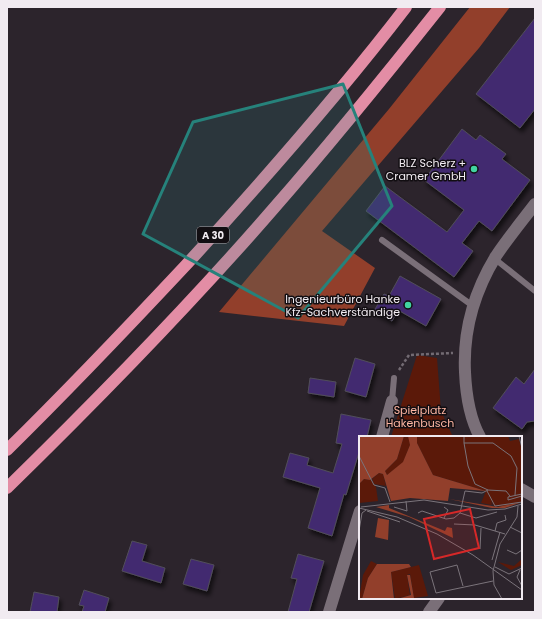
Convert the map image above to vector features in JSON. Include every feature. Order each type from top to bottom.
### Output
[{"type":"highway","name":"A 30","points":[[7,450],[138,315],[232,214],[319,115],[406,7]]},
{"type":"highway","name":"A 30","points":[[7,488],[180,312],[274,209],[387,74],[440,7]]},
{"type":"street","points":[[479,436],[474,426],[466,394],[464,352],[467,330],[479,288],[495,259],[535,204]]},
{"type":"street","points":[[382,436],[392,400]]},
{"type":"street","points":[[522,490],[535,497]]},
{"type":"street","points":[[329,612],[359,515]]},
{"type":"street","points":[[430,612],[437,599]]},
{"type":"lane","points":[[382,240],[473,306]]},
{"type":"lane","points":[[495,259],[535,291]]},
{"type":"lane","points":[[392,400],[394,378]]},
{"type":"path","points":[[394,378],[409,355],[464,352]]},
{"type":"highlighted area","points":[[343,84],[392,206],[298,318],[143,234],[193,122]]},
{"type":"green space","name":"Spielplatz Hakenbusch","points":[[417,355],[437,358],[441,411],[453,436],[391,436]]},
{"type":"shaded area","points":[[470,7],[510,7],[479,48],[322,231],[375,268],[344,326],[219,312],[389,109]]},
{"type":"building","points":[[535,18],[535,109],[520,128],[476,94]]},
{"type":"building","points":[[462,129],[476,140],[480,135],[506,154],[502,159],[530,180],[492,231],[479,221],[462,243],[473,251],[454,277],[366,211],[385,186],[447,232],[464,210],[424,180]]},
{"type":"building","name":"Ingenieurbüro Hanke Kfz-Sachverständige","points":[[400,276],[441,299],[426,326],[398,310],[392,321],[374,311],[384,294],[389,296]]},
{"type":"building","points":[[355,358],[375,364],[366,397],[345,391]]},
{"type":"building","points":[[535,369],[535,421],[527,422],[522,429],[493,408],[516,377],[524,384]]},
{"type":"building","points":[[310,378],[336,382],[334,397],[308,393]]},
{"type":"building","points":[[341,414],[371,420],[367,436],[359,436],[359,452],[346,495],[344,494],[332,536],[308,528],[320,488],[283,477],[290,453],[309,458],[307,465],[333,473],[342,444],[336,443]]},
{"type":"building","points":[[132,541],[147,545],[142,561],[165,568],[161,583],[122,571]]},
{"type":"building","points":[[298,554],[324,561],[309,612],[288,612],[297,579],[291,578]]},
{"type":"building","points":[[191,559],[214,565],[207,591],[183,584]]},
{"type":"building","points":[[84,590],[109,598],[105,612],[82,612],[84,606],[79,605]]},
{"type":"building","points":[[34,592],[59,597],[57,612],[30,612]]},
{"type":"place","name":"BLZ Scherz + Cramer GmbH","points":[[474,169]]},
{"type":"place","name":"Ingenieurbüro Hanke Kfz-Sachverständige","points":[[408,305]]}]
